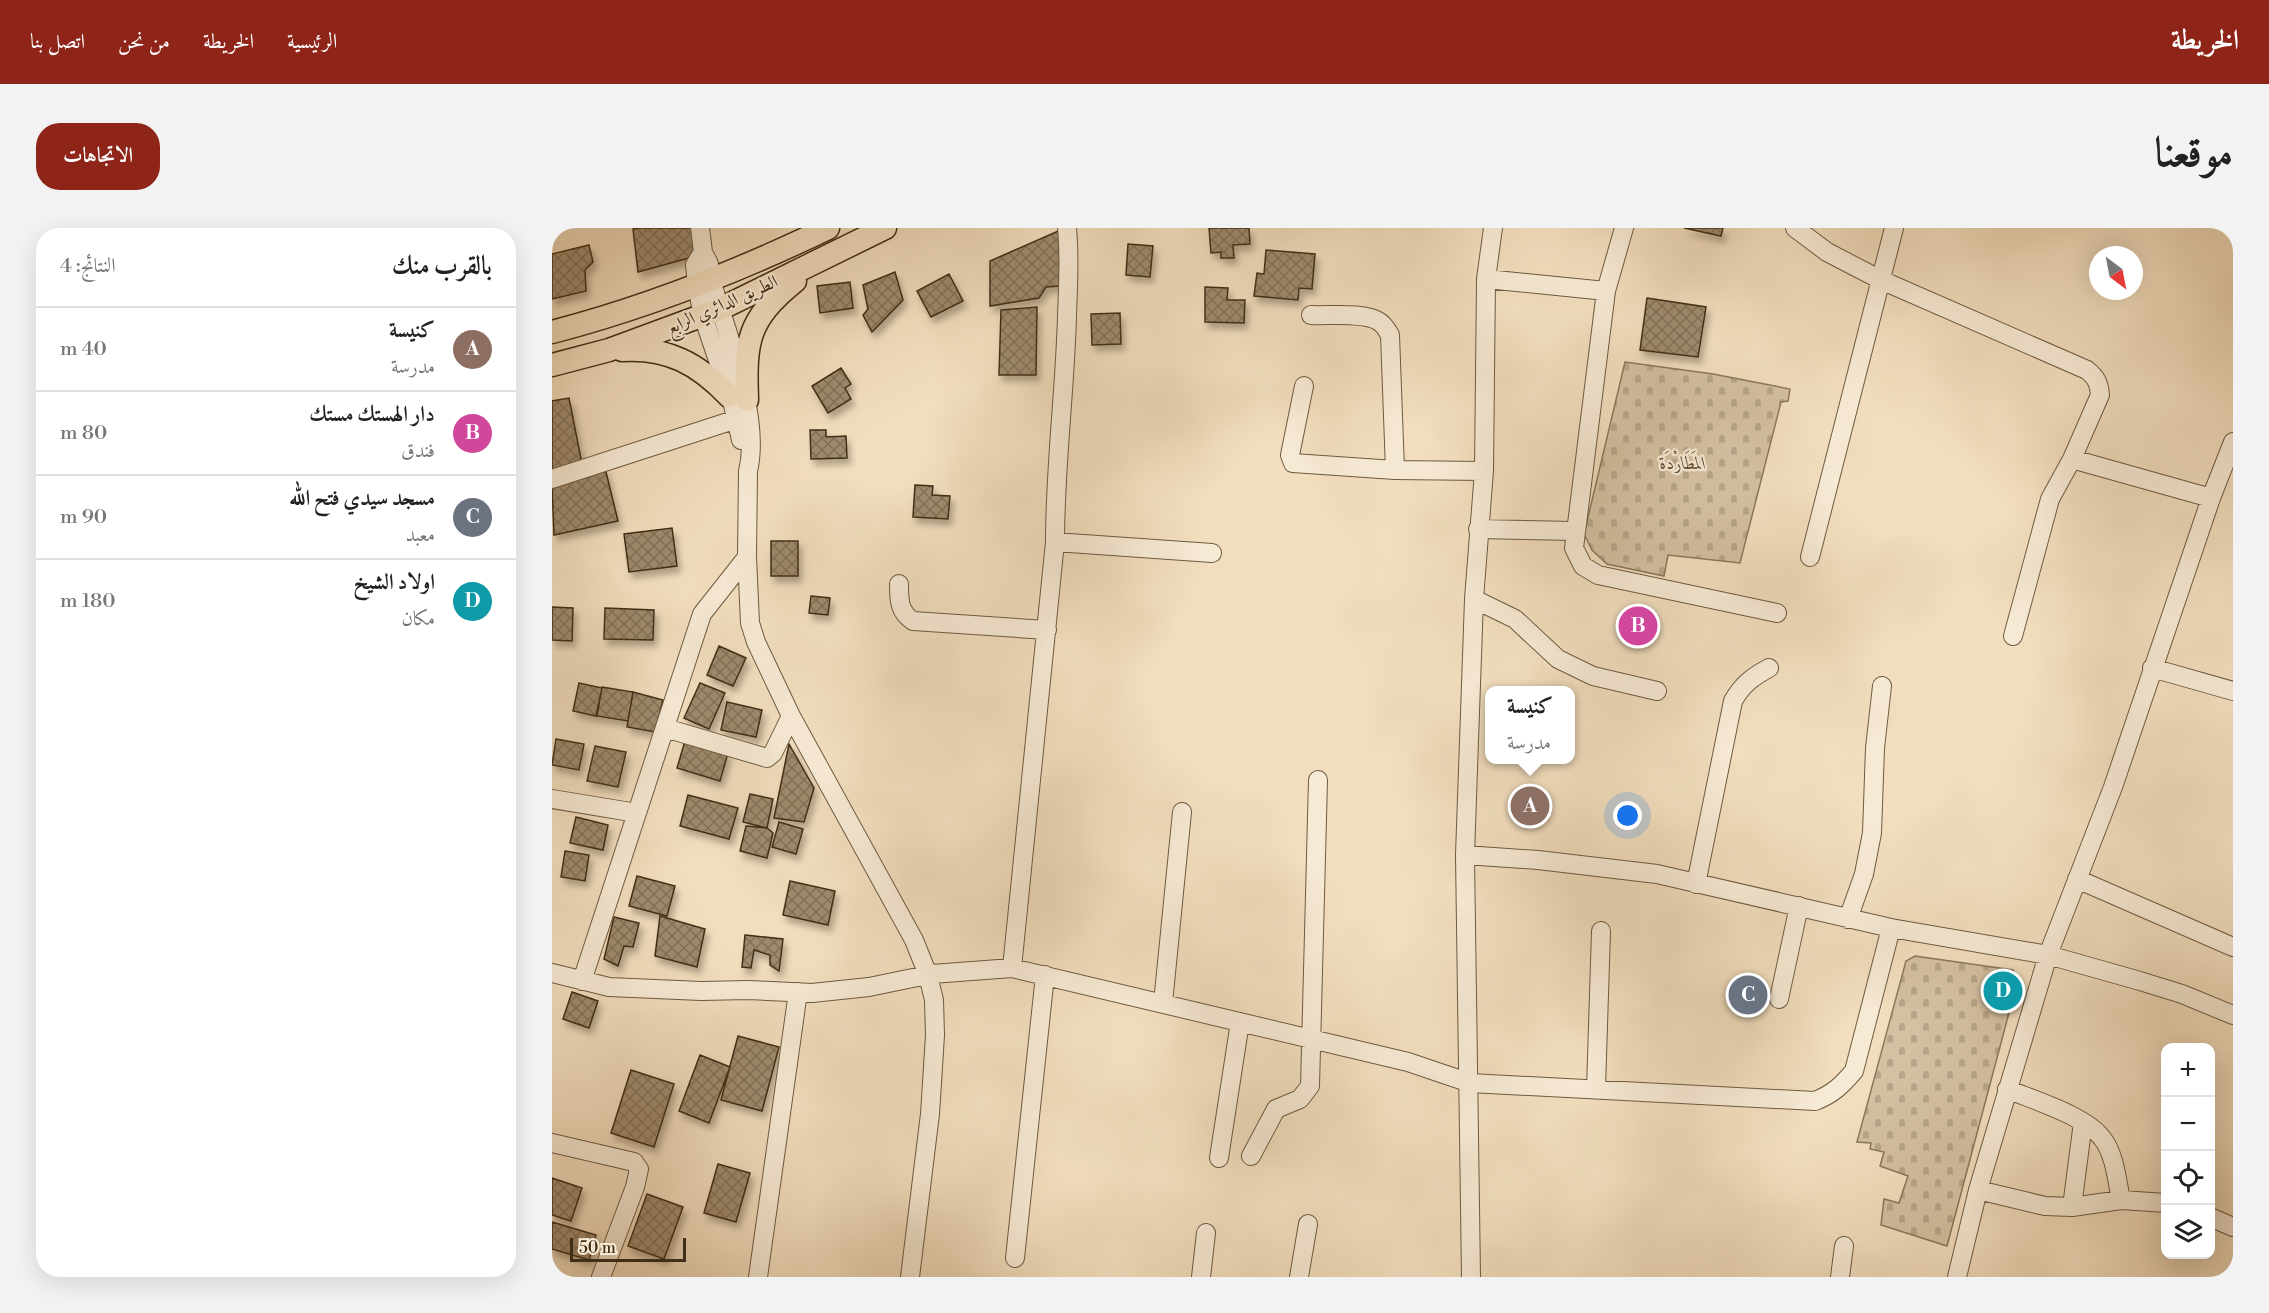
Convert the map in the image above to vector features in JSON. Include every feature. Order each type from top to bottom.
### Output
[{"type":"main road","name":"الطريق الدائري الرابع","points":[[552,332],[612,317],[704,283],[828,228]]},
{"type":"main road","name":"الطريق الدائري الرابع","points":[[552,365],[609,350],[712,312],[885,228]]},
{"type":"main road","points":[[738,405],[754,327],[770,302],[821,259]]},
{"type":"main road","points":[[609,350],[645,349],[677,357],[700,370],[738,405]]},
{"type":"street","points":[[700,228],[703,252],[709,264],[704,283],[752,457],[748,471],[747,557],[750,623],[762,657],[791,716],[914,940],[928,975],[934,1000],[934,1066],[910,1277]]},
{"type":"street","points":[[1012,968],[1055,542],[1055,497],[1065,376],[1067,228]]},
{"type":"street","points":[[1471,1277],[1465,855],[1474,599],[1484,471],[1486,279],[1493,228]]},
{"type":"street","points":[[1624,228],[1606,291],[1574,531],[1574,548],[1583,566],[1598,575],[1777,613]]},
{"type":"street","points":[[1795,228],[1827,252],[1881,280],[2087,370],[2096,377],[2100,385],[2100,395],[2072,459],[2050,499],[2013,636]]},
{"type":"street","points":[[1810,557],[1894,228]]},
{"type":"street","points":[[1486,279],[1606,291]]},
{"type":"street","points":[[1311,315],[1369,317],[1386,327],[1390,335],[1395,470]]},
{"type":"street","points":[[1304,386],[1290,455],[1293,463],[1395,470],[1484,471]]},
{"type":"street","points":[[552,480],[738,405]]},
{"type":"street","points":[[1957,1277],[1978,1190],[2048,955],[2113,787],[2211,498],[2226,479],[2233,442]]},
{"type":"street","points":[[2072,459],[2211,498]]},
{"type":"street","points":[[1478,529],[1574,531]]},
{"type":"street","points":[[1055,542],[1212,553]]},
{"type":"street","points":[[582,981],[702,614],[747,557]]},
{"type":"street","points":[[899,584],[899,604],[906,616],[913,621],[1047,630]]},
{"type":"street","points":[[1474,599],[1515,619],[1558,659],[1593,676],[1658,691]]},
{"type":"street","points":[[1696,884],[1733,701],[1751,677],[1768,668]]},
{"type":"street","points":[[2152,668],[2233,691]]},
{"type":"street","points":[[1848,919],[1863,874],[1872,833],[1875,748],[1882,686]]},
{"type":"street","points":[[665,728],[767,758],[773,753],[791,716]]},
{"type":"street","points":[[1251,1155],[1276,1109],[1300,1099],[1310,1086],[1318,780]]},
{"type":"street","points":[[552,799],[637,813]]},
{"type":"street","points":[[1163,1003],[1182,812]]},
{"type":"street","points":[[1465,855],[1538,860],[1657,874],[1891,928],[2048,955],[2182,994],[2233,1015]]},
{"type":"street","points":[[2078,879],[2233,947]]},
{"type":"street","points":[[1779,999],[1799,906]]},
{"type":"street","points":[[552,973],[609,987],[812,993],[869,987],[928,975],[977,969],[1012,968],[1408,1062],[1470,1083],[1815,1101],[1831,1094],[1854,1071],[1891,928]]},
{"type":"street","points":[[1596,1089],[1601,931]]},
{"type":"street","points":[[1015,1258],[1045,975]]},
{"type":"street","points":[[759,1277],[798,992]]},
{"type":"street","points":[[1219,1158],[1240,1022]]},
{"type":"street","points":[[2007,1089],[2092,1127],[2103,1139],[2110,1154],[2121,1200]]},
{"type":"street","points":[[2072,1207],[2083,1122]]},
{"type":"street","points":[[552,1143],[634,1162],[639,1169],[601,1277]]},
{"type":"street","points":[[1978,1190],[2045,1206],[2072,1207],[2121,1200],[2161,1203]]},
{"type":"street","points":[[2215,1219],[2233,1227]]},
{"type":"street","points":[[1299,1277],[1308,1224]]},
{"type":"street","points":[[1201,1277],[1206,1233]]},
{"type":"street","points":[[1840,1277],[1844,1246]]},
{"type":"green space","name":"المَطَارْدَة","points":[[1625,362],[1713,374],[1790,389],[1788,401],[1781,402],[1740,563],[1668,555],[1664,576],[1607,564],[1592,550],[1584,534]]},
{"type":"green space","points":[[1915,956],[2013,970],[2018,979],[1947,1246],[1881,1225],[1884,1199],[1899,1203],[1908,1176],[1880,1166],[1884,1152],[1870,1149],[1871,1143],[1857,1142],[1906,961]]},
{"type":"building","points":[[694,228],[700,255],[638,272],[633,229]]},
{"type":"building","points":[[1209,228],[1249,228],[1250,244],[1233,245],[1234,258],[1221,258],[1221,252],[1211,253]]},
{"type":"building","points":[[1684,228],[1723,228],[1721,236]]},
{"type":"building","points":[[1063,229],[1061,286],[1046,287],[1039,298],[990,306],[990,261]]},
{"type":"building","points":[[1128,244],[1153,246],[1150,277],[1126,275]]},
{"type":"building","points":[[589,245],[593,262],[585,270],[586,291],[552,299],[552,254]]},
{"type":"building","points":[[1266,250],[1315,254],[1312,289],[1299,288],[1298,300],[1254,296],[1257,273],[1264,274]]},
{"type":"building","points":[[895,272],[903,300],[872,332],[863,315],[868,309],[863,285]]},
{"type":"building","points":[[949,274],[963,301],[931,317],[917,291]]},
{"type":"building","points":[[850,282],[853,308],[820,313],[817,286]]},
{"type":"building","points":[[1205,287],[1228,288],[1227,300],[1245,300],[1244,323],[1205,322]]},
{"type":"building","points":[[1647,298],[1706,307],[1698,357],[1640,350]]},
{"type":"building","points":[[1037,307],[1036,375],[999,375],[1001,310]]},
{"type":"building","points":[[1120,313],[1121,344],[1092,345],[1091,314]]},
{"type":"building","points":[[841,368],[851,384],[845,388],[851,399],[828,413],[812,386]]},
{"type":"building","points":[[569,398],[582,464],[552,471],[552,401]]},
{"type":"building","points":[[810,430],[826,430],[826,437],[846,436],[847,458],[811,459]]},
{"type":"building","points":[[605,468],[618,521],[554,535],[552,487]]},
{"type":"building","points":[[915,485],[933,486],[932,495],[950,496],[948,519],[913,517]]},
{"type":"building","points":[[672,528],[677,566],[629,572],[624,534]]},
{"type":"building","points":[[771,541],[798,541],[798,576],[771,576]]},
{"type":"building","points":[[811,596],[830,598],[828,615],[809,613]]},
{"type":"building","points":[[552,607],[573,608],[572,641],[552,640]]},
{"type":"building","points":[[605,608],[654,610],[653,640],[604,639]]},
{"type":"building","points":[[719,646],[746,658],[733,686],[707,675]]},
{"type":"building","points":[[579,683],[602,688],[596,716],[573,711]]},
{"type":"building","points":[[700,683],[725,693],[709,729],[684,718]]},
{"type":"building","points":[[602,687],[633,692],[628,721],[597,716]]},
{"type":"building","points":[[633,692],[663,700],[655,732],[627,727]]},
{"type":"building","points":[[727,702],[762,710],[756,737],[721,730]]},
{"type":"building","points":[[556,739],[584,744],[579,770],[552,765]]},
{"type":"building","points":[[685,741],[728,753],[720,781],[677,768]]},
{"type":"building","points":[[789,744],[814,788],[804,822],[774,818]]},
{"type":"building","points":[[595,746],[626,752],[618,787],[587,781]]},
{"type":"building","points":[[750,794],[773,799],[767,828],[743,822]]},
{"type":"building","points":[[688,795],[738,808],[729,839],[680,826]]},
{"type":"building","points":[[576,817],[608,825],[603,850],[570,843]]},
{"type":"building","points":[[779,822],[803,829],[796,854],[772,847]]},
{"type":"building","points":[[746,826],[767,828],[773,833],[767,858],[740,851]]},
{"type":"building","points":[[565,851],[589,855],[585,881],[561,877]]},
{"type":"building","points":[[637,876],[675,886],[667,916],[629,906]]},
{"type":"building","points":[[790,881],[835,891],[828,925],[783,915]]},
{"type":"building","points":[[660,916],[705,929],[697,967],[655,956]]},
{"type":"building","points":[[614,917],[639,923],[633,947],[624,946],[618,966],[604,959]]},
{"type":"building","points":[[745,935],[783,939],[779,971],[770,965],[770,955],[754,950],[751,968],[742,967]]},
{"type":"building","points":[[572,992],[598,1001],[589,1028],[563,1019]]},
{"type":"building","points":[[738,1036],[779,1047],[762,1111],[721,1100]]},
{"type":"building","points":[[700,1055],[730,1067],[709,1123],[679,1111]]},
{"type":"building","points":[[631,1070],[674,1084],[654,1147],[611,1133]]},
{"type":"building","points":[[718,1164],[750,1173],[736,1222],[704,1213]]},
{"type":"building","points":[[552,1178],[582,1188],[571,1221],[552,1215]]},
{"type":"building","points":[[647,1194],[683,1207],[664,1259],[628,1246]]},
{"type":"building","points":[[552,1222],[596,1235],[589,1260],[552,1249]]},
{"type":"place","name":"دار الهستك مستك","points":[[1638,626]]},
{"type":"place","name":"كنيسة","points":[[1530,806]]},
{"type":"place","name":"اولاد الشيخ","points":[[2003,991]]},
{"type":"place","name":"مسجد سيدي فتح الله","points":[[1748,995]]}]
